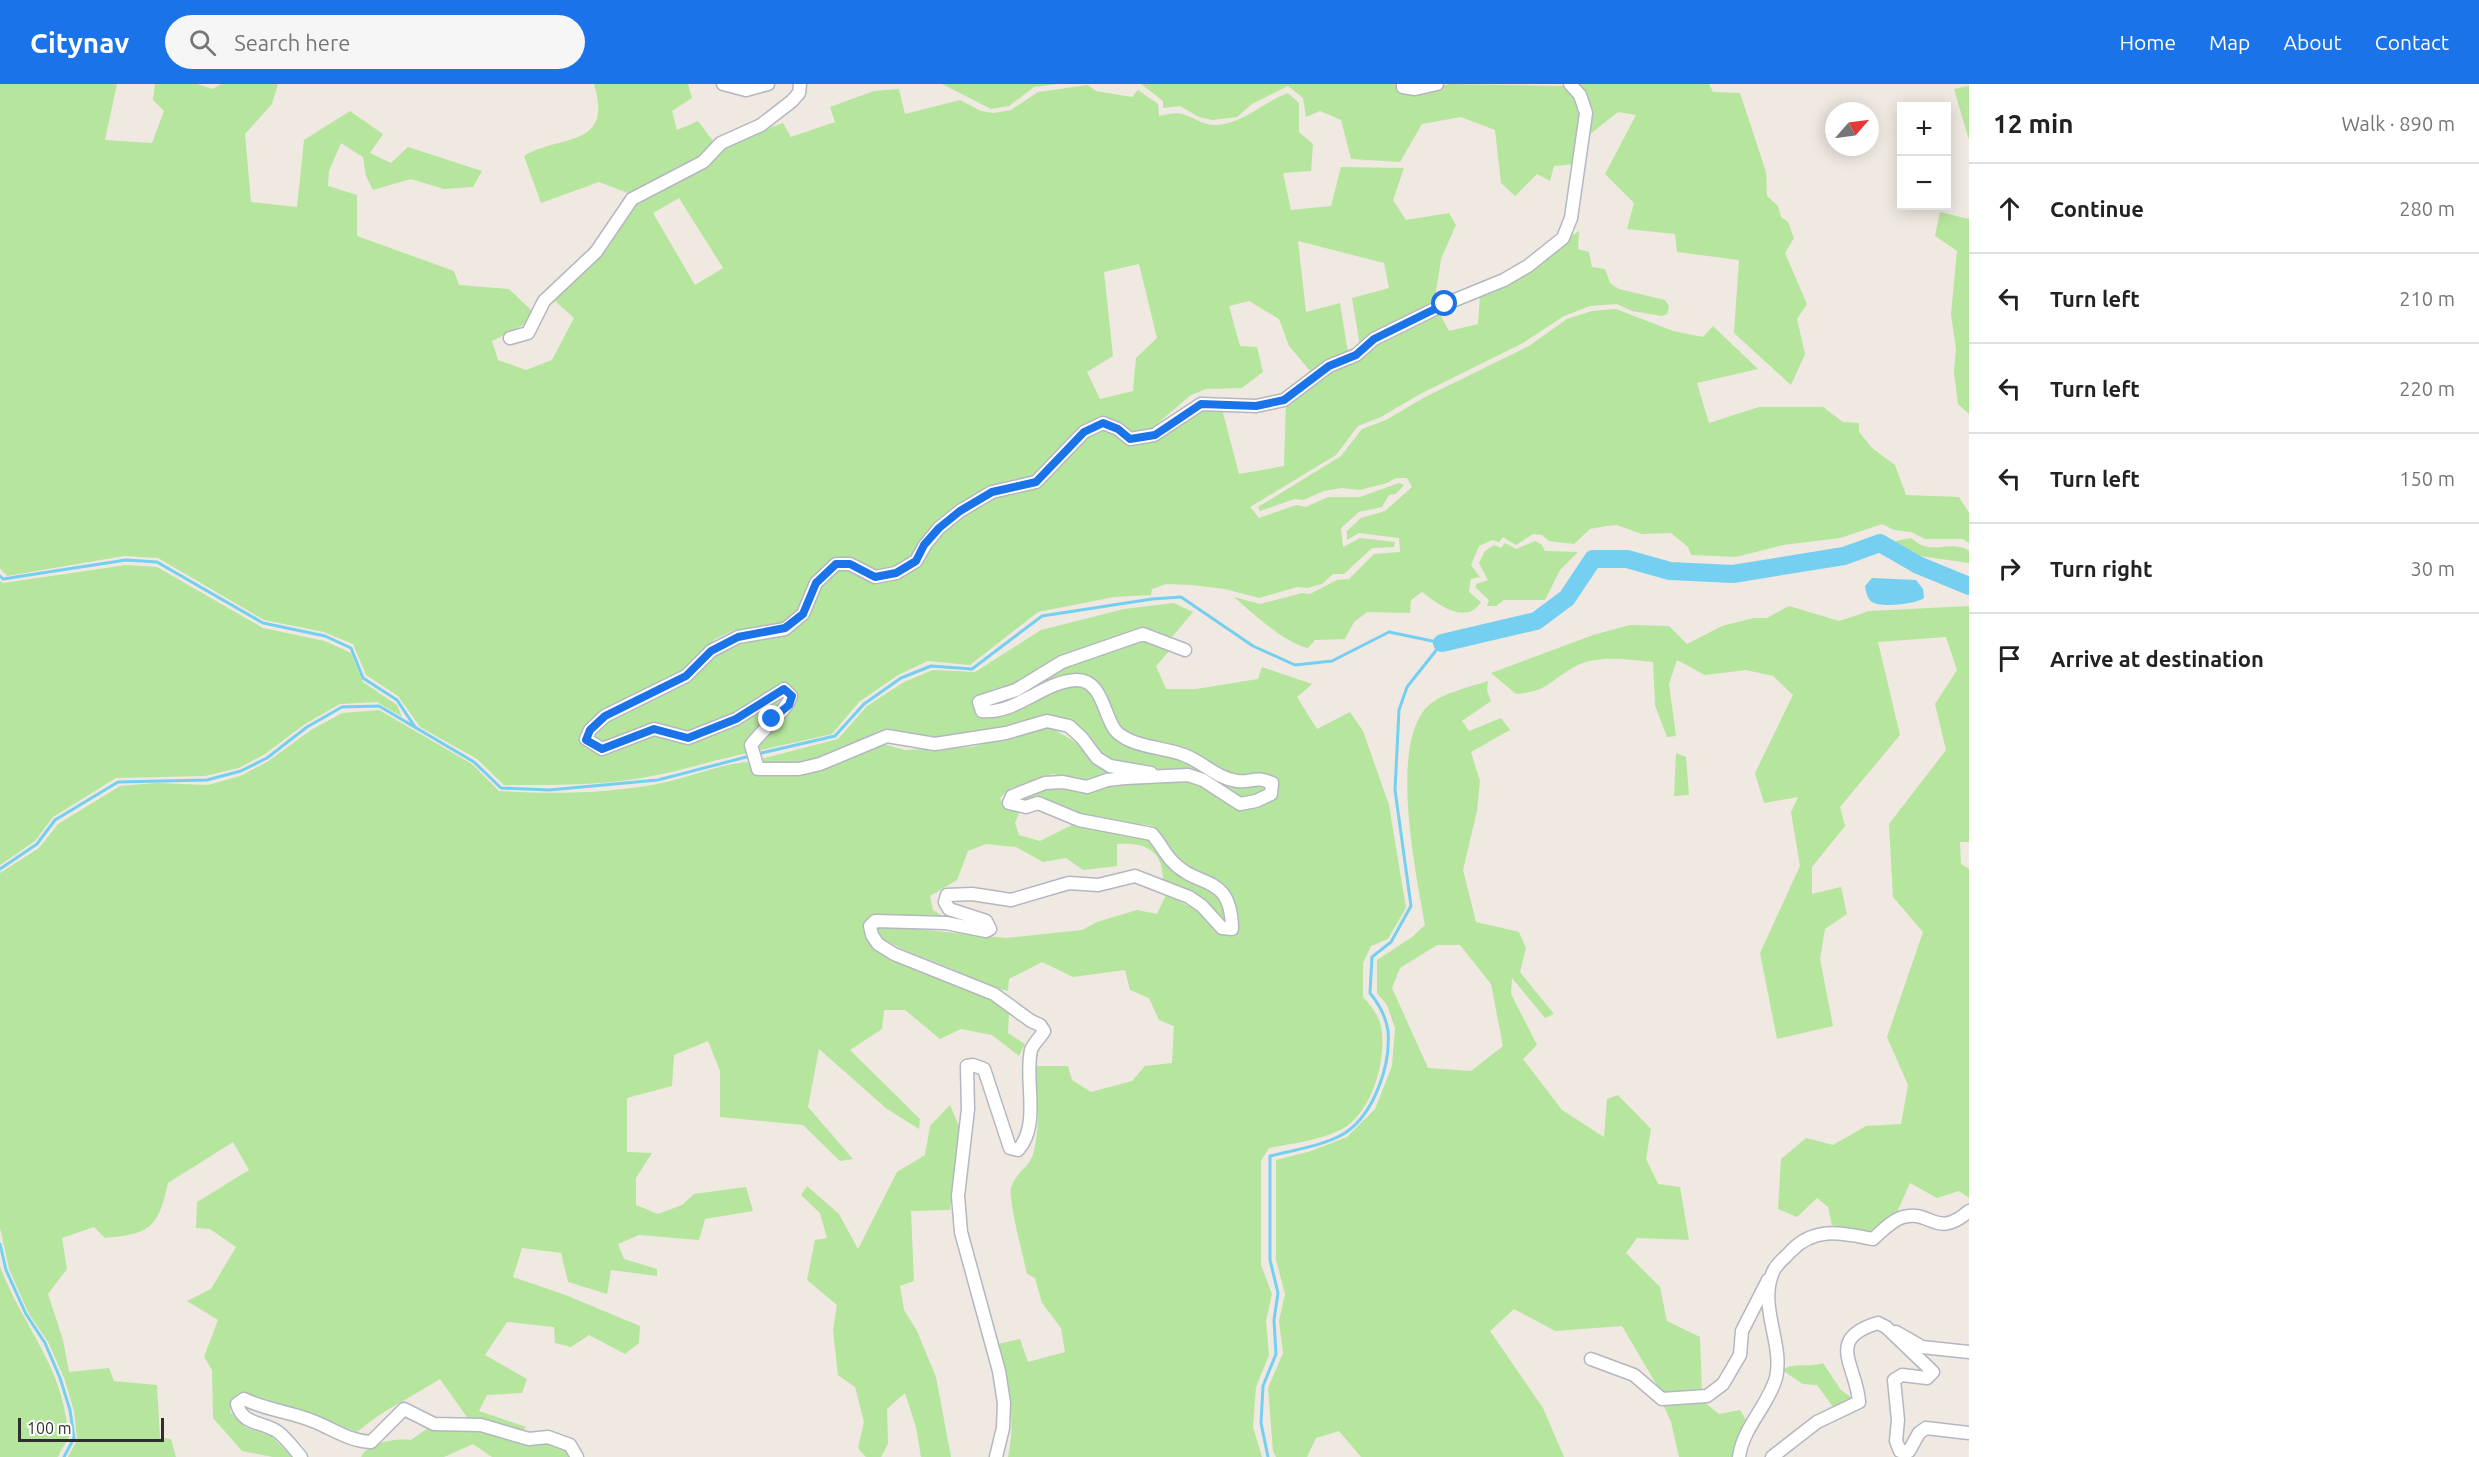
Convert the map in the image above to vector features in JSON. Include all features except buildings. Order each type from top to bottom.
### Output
[{"type":"street","points":[[723,84],[746,90],[768,84]]},
{"type":"street","points":[[510,338],[528,333],[544,301],[596,252],[632,199],[703,162],[721,143],[761,125],[792,101],[799,93],[800,84]]},
{"type":"street","points":[[1403,84],[1403,87],[1414,89],[1437,84]]},
{"type":"street","points":[[1165,777],[1133,768],[1110,765],[1097,758],[1083,738],[1069,726],[1047,721],[1006,733],[934,744],[887,736],[820,764],[799,770],[758,769],[752,745],[772,719],[789,705],[792,696],[784,689],[736,719],[688,738],[654,729],[602,749],[586,740],[590,730],[605,716],[686,676],[711,651],[738,637],[785,628],[803,614],[816,583],[836,564],[850,564],[875,577],[896,573],[916,561],[924,545],[939,528],[960,511],[992,492],[1036,482],[1084,432],[1103,423],[1118,429],[1130,439],[1155,435],[1201,404],[1256,406],[1284,400],[1329,366],[1356,355],[1374,339],[1405,322],[1504,280],[1528,266],[1563,238],[1571,218],[1586,113],[1580,95],[1570,84]]},
{"type":"street","points":[[996,1457],[1003,1428],[1004,1403],[999,1371],[961,1232],[958,1196],[968,1109],[967,1066],[973,1065],[984,1069],[1010,1148],[1018,1150],[1024,1143],[1031,1103],[1032,1047],[1044,1031],[1040,1024],[994,994],[894,954],[878,944],[870,926],[874,921],[946,923],[986,931],[990,929],[986,921],[949,909],[945,902],[946,895],[972,894],[1011,900],[1069,883],[1098,885],[1135,876],[1189,897],[1202,906],[1222,928],[1232,928],[1231,912],[1225,895],[1210,883],[1172,861],[1152,834],[1138,829],[1102,826],[1078,820],[1038,803],[1026,807],[1009,803],[1012,796],[1045,783],[1063,782],[1087,787],[1125,778],[1188,775],[1203,780],[1240,804],[1256,801],[1271,794],[1272,783],[1261,777],[1238,782],[1214,774],[1186,755],[1130,740],[1116,731],[1106,705],[1091,685],[1077,680],[1033,695],[994,713],[982,711],[979,702],[1016,690],[1062,662],[1143,634],[1185,650]]},
{"type":"street","points":[[1591,1359],[1634,1375],[1662,1399],[1707,1396],[1723,1384],[1740,1355],[1742,1331],[1773,1271],[1796,1246],[1810,1237],[1834,1232],[1873,1239],[1900,1218],[1909,1216],[1940,1225],[1955,1223],[1969,1211]]},
{"type":"street","points":[[1739,1457],[1740,1447],[1750,1425],[1776,1377],[1769,1310],[1773,1271]]},
{"type":"street","points":[[1772,1457],[1817,1422],[1858,1402],[1858,1389],[1847,1360],[1846,1347],[1853,1335],[1867,1327],[1878,1323],[1922,1347],[1969,1352]]},
{"type":"street","points":[[1886,1327],[1933,1372],[1927,1378],[1902,1375],[1894,1380],[1898,1420],[1896,1442],[1900,1450],[1909,1451],[1919,1433],[1926,1428],[1969,1433]]},
{"type":"street","points":[[301,1457],[278,1431],[254,1425],[239,1413],[237,1404],[244,1399],[257,1406],[312,1420],[354,1441],[371,1442],[404,1409],[434,1424],[481,1425],[529,1439],[548,1437],[570,1445],[577,1457]]},
{"type":"green space","points":[[0,84],[117,84],[105,140],[152,143],[164,111],[153,100],[155,84],[197,84],[213,89],[221,84],[278,84],[272,104],[245,134],[251,202],[297,207],[304,140],[350,111],[383,134],[370,153],[391,163],[408,147],[482,171],[473,187],[444,189],[411,179],[373,190],[366,176],[363,157],[341,143],[329,171],[328,186],[357,195],[357,236],[454,271],[459,285],[509,289],[532,311],[525,324],[492,341],[498,360],[526,370],[552,360],[574,318],[554,300],[635,201],[723,145],[783,123],[791,137],[835,122],[830,107],[874,91],[899,89],[905,114],[960,100],[981,111],[993,113],[1011,110],[1038,92],[1088,85],[1096,91],[1132,97],[1138,90],[1158,104],[1159,116],[1180,113],[1207,124],[1217,125],[1246,116],[1288,93],[1299,103],[1299,132],[1313,144],[1311,171],[1283,173],[1291,210],[1331,206],[1341,167],[1404,168],[1393,200],[1406,220],[1449,213],[1456,225],[1441,259],[1434,304],[1404,317],[1360,346],[1352,298],[1389,288],[1384,263],[1298,241],[1306,312],[1340,303],[1348,353],[1311,372],[1289,346],[1279,319],[1249,301],[1229,306],[1240,346],[1257,347],[1263,372],[1242,388],[1206,389],[1191,395],[1151,429],[1132,433],[1101,419],[1039,475],[985,490],[910,560],[894,570],[875,572],[834,563],[799,612],[785,624],[734,630],[715,639],[678,676],[600,714],[581,732],[585,748],[601,754],[650,734],[689,742],[783,694],[788,699],[748,753],[669,773],[600,783],[504,785],[477,759],[420,727],[398,696],[366,675],[353,644],[324,632],[264,620],[158,558],[124,556],[7,576],[0,568]],"holes":[[[679,198],[723,268],[695,285],[653,213]],[[1139,264],[1157,338],[1136,358],[1133,391],[1100,399],[1087,372],[1113,356],[1104,272]]]},
{"type":"green space","points":[[594,84],[688,84],[692,98],[672,111],[677,130],[698,121],[713,141],[701,160],[633,195],[599,182],[541,203],[524,156],[538,149],[580,136],[590,130],[597,120],[598,105]]},
{"type":"green space","points":[[942,84],[1058,84],[1034,87],[1009,106],[991,109]]},
{"type":"green space","points":[[1141,84],[1397,84],[1397,89],[1419,93],[1449,84],[1563,86],[1578,103],[1582,117],[1575,164],[1554,166],[1550,181],[1537,174],[1515,196],[1501,183],[1495,130],[1461,117],[1422,124],[1400,162],[1351,159],[1341,120],[1320,111],[1306,117],[1303,98],[1288,86],[1252,104],[1237,117],[1213,120],[1199,117],[1180,106],[1163,108],[1163,101]]},
{"type":"green space","points":[[1574,84],[1709,84],[1713,92],[1740,93],[1766,172],[1767,196],[1778,206],[1781,217],[1788,222],[1794,238],[1785,253],[1807,304],[1797,319],[1805,354],[1791,385],[1734,333],[1739,260],[1677,252],[1675,234],[1627,229],[1634,203],[1605,174],[1636,115],[1618,112],[1589,135],[1591,114]]},
{"type":"green space","points":[[1969,86],[1969,140],[1954,89]]},
{"type":"green space","points":[[1940,212],[1969,219],[1969,414],[1958,404],[1954,372],[1956,349],[1951,314],[1957,251],[1935,236]]},
{"type":"green space","points":[[1579,231],[1578,249],[1589,252],[1592,267],[1605,269],[1610,283],[1619,289],[1665,300],[1669,306],[1667,314],[1662,316],[1632,311],[1617,304],[1590,306],[1564,316],[1523,343],[1420,394],[1381,417],[1358,426],[1336,455],[1250,507],[1259,518],[1296,505],[1306,507],[1328,497],[1360,497],[1399,483],[1404,485],[1396,494],[1389,495],[1382,507],[1359,512],[1341,528],[1343,547],[1360,538],[1395,542],[1394,547],[1372,548],[1344,574],[1333,574],[1322,584],[1307,588],[1297,587],[1259,598],[1225,589],[1166,584],[1152,589],[1151,595],[1114,597],[1038,612],[970,665],[928,661],[898,675],[859,702],[832,734],[757,751],[756,744],[775,721],[792,708],[795,697],[784,686],[734,717],[687,734],[665,727],[602,746],[591,738],[607,719],[639,707],[689,679],[713,653],[739,641],[788,632],[820,585],[838,568],[898,576],[942,530],[995,494],[1041,487],[1087,434],[1103,427],[1132,443],[1204,408],[1222,409],[1239,474],[1284,466],[1286,402],[1377,342],[1438,310],[1449,331],[1478,324],[1480,296]]},
{"type":"green space","points":[[1616,309],[1673,331],[1703,337],[1713,326],[1758,369],[1697,383],[1709,423],[1759,407],[1823,407],[1843,422],[1859,423],[1859,432],[1872,448],[1895,465],[1906,495],[1959,497],[1969,513],[1969,543],[1963,539],[1925,539],[1911,532],[1894,530],[1882,524],[1840,538],[1783,545],[1736,557],[1691,555],[1688,547],[1671,533],[1642,534],[1617,525],[1590,529],[1574,544],[1549,541],[1542,535],[1533,534],[1516,545],[1503,537],[1499,542],[1492,540],[1479,546],[1471,565],[1480,577],[1471,579],[1469,592],[1481,602],[1475,609],[1460,613],[1443,607],[1422,592],[1411,600],[1410,613],[1367,612],[1354,622],[1345,639],[1315,640],[1308,648],[1279,634],[1234,597],[1260,604],[1302,593],[1310,594],[1337,580],[1349,579],[1374,554],[1400,552],[1399,538],[1359,533],[1347,540],[1347,531],[1361,518],[1385,511],[1412,487],[1407,478],[1396,478],[1387,483],[1360,490],[1342,488],[1324,491],[1303,500],[1295,499],[1260,511],[1258,507],[1341,456],[1362,429],[1386,420],[1425,397],[1529,346],[1567,319],[1592,311]]},
{"type":"green space","points":[[1911,538],[1921,545],[1930,547],[1963,548],[1969,551],[1969,563],[1913,555],[1893,546],[1896,541]]},
{"type":"green space","points":[[1535,541],[1542,545],[1545,551],[1578,552],[1560,570],[1545,600],[1504,600],[1496,606],[1487,606],[1489,600],[1476,588],[1476,584],[1488,580],[1479,563],[1485,551],[1494,545],[1501,548],[1505,543],[1516,549]]},
{"type":"green space","points":[[126,565],[157,567],[263,628],[325,641],[351,653],[363,682],[397,705],[402,717],[377,702],[340,704],[305,724],[265,754],[239,768],[205,776],[116,778],[53,817],[35,841],[0,865],[0,581],[3,583]]},
{"type":"green space","points":[[1174,603],[1193,612],[1172,637],[1150,629],[1114,637],[1060,657],[1013,685],[993,689],[976,699],[980,714],[1079,684],[1093,696],[1116,738],[1262,784],[1267,791],[1243,800],[1164,773],[1113,764],[1099,755],[1073,725],[1004,730],[935,741],[887,732],[818,761],[762,767],[761,759],[838,739],[867,706],[904,682],[933,670],[975,672],[1041,630],[1124,609]]},
{"type":"green space","points":[[1789,606],[1839,621],[1869,611],[1969,606],[1969,842],[1960,842],[1961,864],[1969,869],[1969,1198],[1959,1191],[1937,1198],[1910,1183],[1897,1212],[1870,1234],[1832,1225],[1828,1207],[1817,1198],[1797,1217],[1778,1209],[1781,1159],[1806,1138],[1833,1145],[1866,1126],[1901,1124],[1908,1085],[1887,1037],[1923,932],[1893,897],[1889,824],[1946,750],[1935,704],[1957,670],[1946,637],[1878,642],[1900,735],[1840,807],[1845,826],[1812,867],[1812,894],[1841,887],[1847,914],[1825,929],[1820,959],[1833,1026],[1777,1039],[1760,953],[1800,866],[1791,812],[1798,797],[1764,803],[1755,773],[1793,695],[1773,676],[1746,670],[1705,675],[1677,660],[1669,684],[1676,736],[1667,737],[1655,705],[1653,662],[1593,660],[1574,667],[1542,688],[1516,694],[1491,673],[1593,635],[1630,625],[1669,626],[1687,644],[1722,626],[1754,618],[1767,618]]},
{"type":"green space","points":[[1144,637],[1171,649],[1156,666],[1166,689],[1196,689],[1258,679],[1262,667],[1312,684],[1297,697],[1317,729],[1350,712],[1363,731],[1389,805],[1406,908],[1388,939],[1371,946],[1363,963],[1363,997],[1373,1009],[1380,1023],[1381,1059],[1368,1101],[1351,1123],[1323,1137],[1269,1148],[1261,1161],[1261,1265],[1272,1294],[1266,1321],[1269,1355],[1256,1387],[1253,1427],[1262,1457],[1008,1457],[1012,1428],[1011,1414],[998,1344],[1020,1339],[1028,1362],[1065,1352],[1061,1328],[1042,1303],[1035,1278],[1027,1274],[1011,1195],[1013,1183],[1031,1159],[1035,1144],[1038,1110],[1036,1066],[1068,1066],[1072,1080],[1091,1092],[1132,1081],[1145,1066],[1172,1063],[1174,1026],[1159,1020],[1149,998],[1130,990],[1125,970],[1073,977],[1042,962],[1009,979],[1008,991],[894,945],[876,934],[876,925],[1006,938],[1082,930],[1097,922],[1137,910],[1157,914],[1166,895],[1198,912],[1224,934],[1228,936],[1237,933],[1239,920],[1236,906],[1227,890],[1175,859],[1153,826],[1103,821],[1046,800],[1014,801],[1029,790],[1110,783],[1189,781],[1202,784],[1240,810],[1257,808],[1276,797],[1276,782],[1238,777],[1134,738],[1120,728],[1112,711],[1079,677],[1019,700],[996,704],[986,703],[1068,664]]},
{"type":"green space","points":[[1488,681],[1487,691],[1491,701],[1462,721],[1469,731],[1501,718],[1510,730],[1471,752],[1480,781],[1477,811],[1463,870],[1476,922],[1519,932],[1526,948],[1520,972],[1554,1014],[1545,1018],[1512,978],[1511,994],[1537,1045],[1523,1059],[1562,1110],[1604,1137],[1607,1099],[1618,1095],[1651,1129],[1646,1159],[1658,1184],[1680,1187],[1689,1240],[1637,1238],[1626,1253],[1660,1287],[1667,1321],[1700,1337],[1702,1394],[1662,1394],[1622,1326],[1555,1331],[1514,1309],[1490,1331],[1543,1408],[1564,1457],[1361,1457],[1339,1431],[1316,1438],[1307,1457],[1276,1457],[1273,1451],[1268,1388],[1283,1353],[1279,1321],[1285,1294],[1276,1260],[1276,1160],[1311,1151],[1347,1137],[1375,1109],[1392,1066],[1395,1028],[1387,1005],[1377,993],[1377,960],[1412,937],[1425,925],[1408,813],[1409,753],[1415,728],[1425,709],[1431,703],[1446,695]],"holes":[[[1437,945],[1460,945],[1491,984],[1503,1046],[1471,1071],[1428,1068],[1392,988],[1400,968]]]},
{"type":"green space","points":[[379,710],[472,764],[499,791],[538,793],[638,787],[747,762],[760,775],[779,776],[816,772],[884,744],[904,750],[972,747],[1050,727],[1080,745],[1100,767],[1127,774],[1085,783],[1053,774],[1010,788],[1000,798],[1004,807],[1020,811],[1015,823],[1019,835],[1040,841],[1078,822],[1150,835],[1222,896],[1229,920],[1224,923],[1201,897],[1163,880],[1160,861],[1156,854],[1136,844],[1117,844],[1117,866],[1083,870],[1066,858],[1043,862],[1016,847],[986,844],[968,851],[957,880],[930,896],[933,910],[949,920],[876,916],[866,932],[916,967],[998,1002],[1009,1014],[1008,1033],[1025,1044],[1019,1056],[992,1035],[961,1029],[940,1039],[905,1010],[884,1010],[882,1029],[850,1050],[920,1119],[919,1129],[887,1109],[819,1049],[808,1107],[853,1159],[840,1161],[803,1125],[720,1117],[720,1071],[708,1041],[674,1055],[672,1086],[627,1098],[627,1152],[652,1153],[636,1178],[636,1205],[658,1214],[682,1205],[694,1194],[746,1187],[753,1211],[705,1219],[699,1240],[639,1235],[618,1244],[624,1259],[657,1269],[657,1276],[611,1270],[607,1294],[568,1282],[561,1253],[522,1248],[513,1277],[563,1294],[640,1326],[639,1343],[625,1354],[589,1335],[571,1347],[555,1343],[554,1327],[507,1322],[485,1355],[527,1379],[522,1393],[487,1395],[479,1411],[526,1427],[523,1431],[469,1420],[440,1379],[387,1410],[357,1432],[312,1414],[275,1403],[243,1397],[232,1399],[230,1412],[247,1428],[271,1436],[292,1457],[273,1457],[242,1451],[213,1418],[212,1370],[204,1357],[218,1320],[187,1301],[211,1289],[236,1247],[210,1229],[196,1228],[197,1202],[249,1170],[233,1142],[168,1183],[156,1219],[142,1231],[105,1238],[94,1227],[62,1238],[67,1269],[48,1294],[63,1340],[69,1372],[109,1368],[114,1381],[157,1385],[160,1438],[171,1439],[176,1457],[68,1457],[77,1440],[74,1411],[64,1378],[48,1342],[29,1314],[9,1269],[0,1228],[0,873],[39,848],[58,824],[120,786],[156,783],[208,785],[240,776],[267,762],[311,730],[342,713]]},
{"type":"green space","points":[[1676,753],[1686,757],[1689,795],[1674,796]]},
{"type":"green space","points":[[950,1105],[961,1131],[950,1210],[911,1211],[914,1281],[900,1286],[904,1310],[917,1331],[936,1377],[951,1457],[921,1457],[916,1427],[905,1393],[887,1409],[888,1444],[881,1457],[866,1457],[858,1448],[864,1422],[855,1387],[838,1375],[833,1330],[837,1305],[807,1280],[815,1240],[827,1238],[820,1213],[801,1195],[807,1186],[839,1214],[858,1249],[897,1172],[925,1155],[930,1126]]},
{"type":"green space","points":[[0,1266],[17,1304],[47,1359],[62,1397],[69,1435],[58,1457],[0,1457]]},
{"type":"green space","points":[[1823,1363],[1841,1390],[1856,1401],[1836,1411],[1817,1385],[1803,1384],[1782,1370],[1792,1366]]},
{"type":"green space","points":[[1662,1402],[1704,1402],[1719,1414],[1740,1410],[1746,1420],[1737,1445],[1736,1457],[1679,1457],[1671,1422]]},
{"type":"green space","points":[[428,1428],[526,1437],[545,1441],[561,1448],[571,1457],[492,1457],[473,1444],[444,1457],[361,1457],[376,1445],[398,1440],[411,1440]]},
{"type":"water","points":[[1872,578],[1916,580],[1923,589],[1924,598],[1898,605],[1876,604],[1869,599],[1865,588]]},
{"type":"waterway","points":[[1442,643],[1536,621],[1567,598],[1593,559],[1627,559],[1670,571],[1733,574],[1844,556],[1880,543],[1918,565],[1969,586]]},
{"type":"waterway","points":[[0,576],[3,579],[126,560],[157,562],[263,623],[325,636],[351,648],[363,678],[397,700],[415,727]]},
{"type":"waterway","points":[[757,754],[835,736],[864,704],[901,678],[931,666],[972,669],[1042,616],[1152,599],[1181,597],[1253,646],[1295,665],[1332,661],[1389,632],[1442,643],[1407,687],[1399,710],[1395,790],[1411,906],[1391,942],[1372,957],[1370,993],[1382,1011],[1388,1031],[1387,1059],[1379,1088],[1364,1114],[1345,1133],[1318,1144],[1270,1156],[1270,1260],[1278,1293],[1274,1320],[1276,1354],[1263,1386],[1261,1423],[1268,1457]]},
{"type":"waterway","points":[[0,869],[37,844],[55,820],[118,782],[207,780],[241,771],[267,758],[307,727],[342,707],[379,706],[474,762],[501,788],[549,790],[658,780],[750,756]]},
{"type":"waterway","points":[[0,1244],[6,1270],[26,1314],[45,1343],[60,1378],[70,1410],[74,1438],[64,1457]]},
{"type":"route","points":[[772,719],[789,705],[792,696],[784,689],[736,719],[688,738],[665,730],[654,729],[641,732],[602,749],[586,740],[590,730],[605,716],[636,703],[686,676],[711,651],[738,637],[785,628],[803,614],[816,583],[836,564],[850,564],[875,577],[896,573],[916,561],[924,545],[939,528],[960,511],[992,492],[1036,482],[1050,471],[1084,432],[1103,423],[1118,429],[1130,439],[1155,435],[1201,404],[1256,406],[1284,400],[1329,366],[1356,355],[1374,339],[1445,304]]}]
